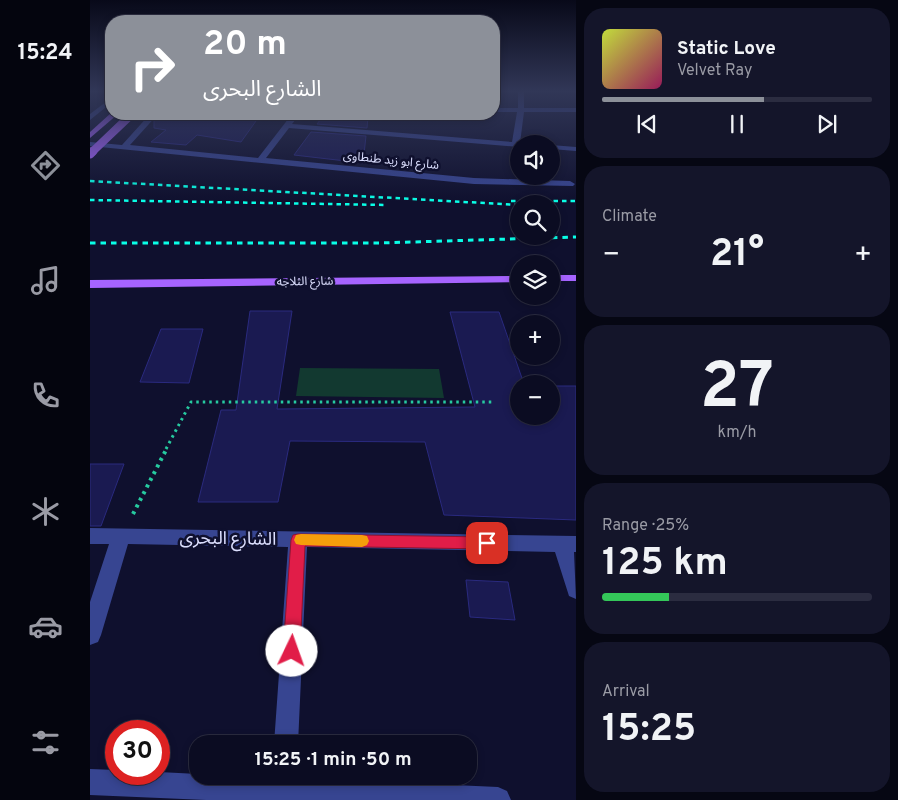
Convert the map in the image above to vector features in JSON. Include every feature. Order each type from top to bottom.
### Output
[{"type":"main road","points":[[90,136],[99,127]]},
{"type":"main road","points":[[90,154],[118,127]]},
{"type":"main road","name":"شارع الثلاجه","points":[[90,285],[510,278]]},
{"type":"main road","points":[[560,278],[576,278]]},
{"type":"street","points":[[124,147],[142,127]]},
{"type":"street","points":[[260,160],[286,127]]},
{"type":"street","points":[[303,127],[510,144]]},
{"type":"street","name":"شارع ابو زيد طنطاوى","points":[[90,144],[474,181],[570,184]]},
{"type":"street","points":[[560,148],[576,149]]},
{"type":"street","name":"الشارع البحرى","points":[[90,536],[569,544]]},
{"type":"street","points":[[90,635],[121,536]]},
{"type":"street","points":[[287,735],[298,540]]},
{"type":"street","points":[[569,544],[576,590]]},
{"type":"street","points":[[90,782],[284,789],[498,800]]},
{"type":"path","points":[[121,536],[191,402],[496,402]]},
{"type":"green space","points":[[300,368],[439,369],[444,398],[296,396]]},
{"type":"building","points":[[251,127],[241,142],[197,135],[186,145],[151,142],[166,130],[154,128]]},
{"type":"building","points":[[311,132],[366,136],[363,163],[294,155]]},
{"type":"building","points":[[250,311],[292,311],[277,409],[475,407],[450,312],[499,312],[510,344],[510,365],[517,365],[521,375],[510,375],[510,425],[560,425],[560,386],[576,386],[576,520],[444,515],[425,442],[290,441],[278,502],[198,502],[221,410],[236,410]]},
{"type":"building","points":[[161,329],[203,329],[189,383],[140,382]]},
{"type":"building","points":[[90,464],[124,464],[101,526],[90,526]]},
{"type":"building","points":[[466,580],[508,582],[515,620],[470,617]]},
{"type":"railway","points":[[90,181],[510,204]]},
{"type":"railway","points":[[90,200],[387,205]]},
{"type":"railway","points":[[560,201],[576,201]]},
{"type":"railway","points":[[90,243],[379,243],[576,237]]},
{"type":"slow traffic","points":[[301,540],[362,541]]},
{"type":"route","points":[[292,651],[298,540],[487,543]]}]
